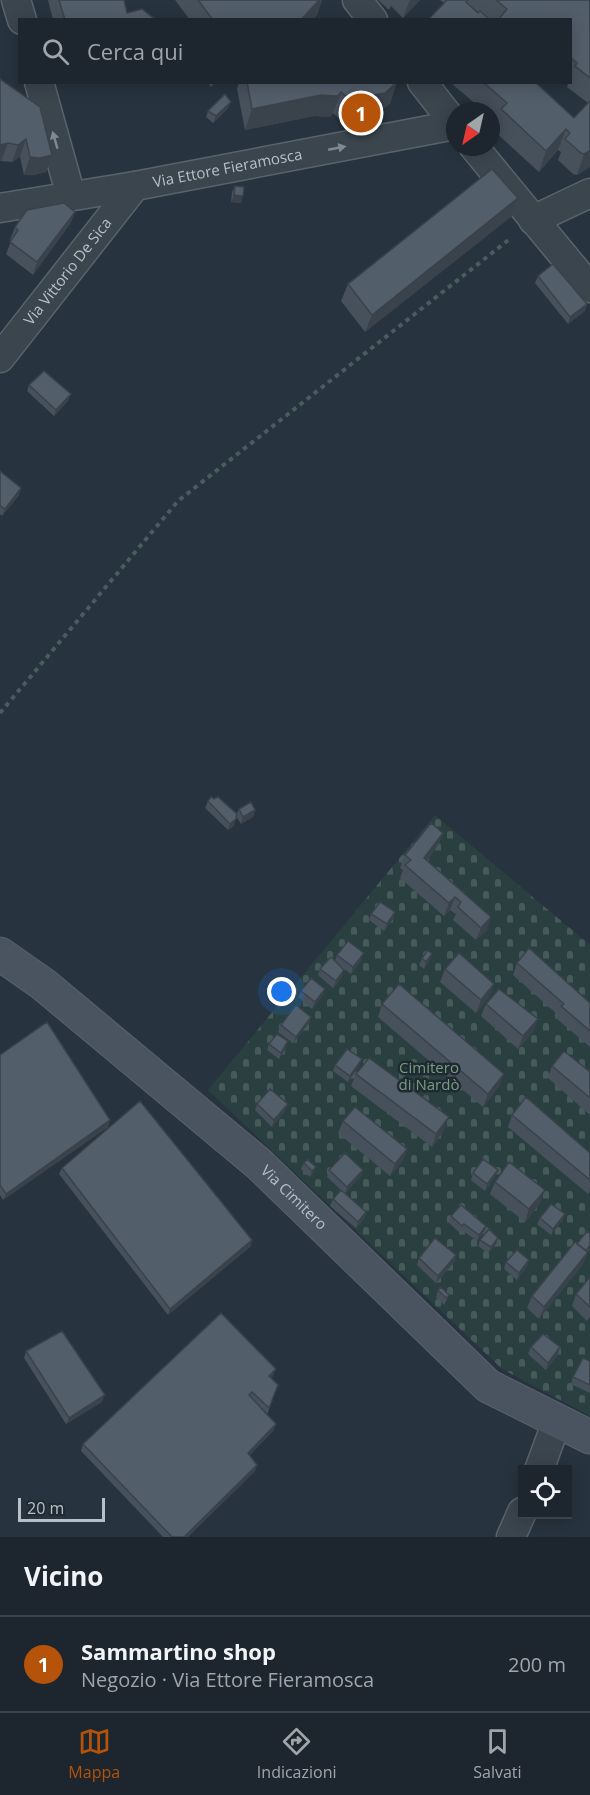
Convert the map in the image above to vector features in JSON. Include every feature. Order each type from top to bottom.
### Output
[{"type":"street","points":[[16,0],[21,18]]},
{"type":"street","points":[[357,0],[371,18]]},
{"type":"street","points":[[40,84],[71,196]]},
{"type":"street","points":[[424,84],[446,113]]},
{"type":"street","name":"Via Ettore Fieramosca","points":[[0,208],[135,186],[446,127]]},
{"type":"street","points":[[481,156],[590,288]]},
{"type":"street","name":"Via Vittorio De Sica","points":[[0,358],[135,186]]},
{"type":"street","points":[[533,220],[590,193]]},
{"type":"street","name":"Via Cimitero","points":[[0,954],[43,984],[259,1164],[488,1386],[590,1437]]},
{"type":"street","points":[[541,1465],[557,1421]]},
{"type":"street","points":[[511,1537],[519,1519]]},
{"type":"path","points":[[0,713],[178,501],[533,220]]},
{"type":"green space","name":"Cimitero di Nardò","points":[[435,815],[590,945],[590,1416],[502,1369],[208,1090]]},
{"type":"building","points":[[59,0],[124,0],[127,13],[142,9],[153,18],[64,18]]},
{"type":"building","points":[[198,0],[319,0],[303,18],[212,18]]},
{"type":"building","points":[[447,0],[468,0],[466,2],[478,13],[480,11],[488,18],[430,18]]},
{"type":"building","points":[[496,0],[590,0],[590,78],[575,66],[577,63],[572,59],[572,18],[500,18],[507,9]]},
{"type":"building","points":[[0,79],[40,107],[52,155],[40,158],[30,157],[26,139],[18,145],[8,143],[0,145]]},
{"type":"building","points":[[247,84],[395,84],[385,93],[349,99],[341,92],[338,96],[321,95],[252,109]]},
{"type":"building","points":[[485,84],[537,84],[574,118],[590,101],[590,151],[581,153],[565,139],[570,133],[566,129],[546,151],[501,109],[507,103]]},
{"type":"building","points":[[225,94],[231,102],[216,116],[208,111]]},
{"type":"building","points":[[492,169],[518,198],[372,315],[348,284]]},
{"type":"building","points":[[235,186],[244,187],[243,196],[234,195]]},
{"type":"building","points":[[64,203],[75,212],[37,262],[10,242],[18,230],[15,227],[27,210]]},
{"type":"building","points":[[553,264],[587,304],[570,317],[538,276]]},
{"type":"building","points":[[44,371],[71,394],[56,410],[29,385]]},
{"type":"building","points":[[0,471],[21,488],[5,509],[0,506]]},
{"type":"building","points":[[211,797],[214,799],[218,797],[237,814],[236,819],[230,824],[208,801]]},
{"type":"building","points":[[251,802],[255,810],[243,817],[239,809]]},
{"type":"building","points":[[431,823],[443,833],[424,858],[491,917],[481,928],[458,907],[461,902],[455,897],[449,903],[405,865],[411,860],[405,855]]},
{"type":"building","points":[[380,902],[395,912],[387,924],[371,914]]},
{"type":"building","points":[[348,941],[364,953],[353,967],[337,955]]},
{"type":"building","points":[[529,948],[590,1003],[590,1031],[561,1006],[564,1004],[517,963]]},
{"type":"building","points":[[428,950],[432,954],[426,962],[422,958]]},
{"type":"building","points":[[459,953],[494,984],[481,1000],[445,969]]},
{"type":"building","points":[[331,957],[344,970],[336,981],[320,969]]},
{"type":"building","points":[[311,978],[325,989],[315,1002],[301,991]]},
{"type":"building","points":[[399,984],[504,1074],[488,1094],[382,1004]]},
{"type":"building","points":[[499,989],[538,1019],[523,1036],[486,1004]]},
{"type":"building","points":[[296,1005],[311,1017],[296,1037],[281,1025]]},
{"type":"building","points":[[47,1022],[110,1120],[6,1194],[0,1185],[0,1055]]},
{"type":"building","points":[[277,1034],[288,1041],[281,1053],[269,1044]]},
{"type":"building","points":[[347,1049],[362,1059],[350,1076],[335,1065]]},
{"type":"building","points":[[564,1051],[590,1072],[590,1098],[552,1066]]},
{"type":"building","points":[[369,1058],[449,1117],[436,1134],[356,1074]]},
{"type":"building","points":[[270,1089],[288,1104],[274,1120],[257,1104]]},
{"type":"building","points":[[526,1097],[590,1153],[590,1180],[512,1115]]},
{"type":"building","points":[[140,1101],[252,1240],[170,1309],[62,1168]]},
{"type":"building","points":[[355,1107],[407,1149],[395,1164],[343,1121]]},
{"type":"building","points":[[345,1153],[363,1170],[347,1187],[329,1170]]},
{"type":"building","points":[[307,1159],[316,1167],[312,1171],[304,1163]]},
{"type":"building","points":[[483,1159],[498,1170],[487,1184],[473,1173]]},
{"type":"building","points":[[509,1162],[545,1190],[529,1209],[495,1182]]},
{"type":"building","points":[[341,1190],[366,1212],[358,1222],[333,1199]]},
{"type":"building","points":[[551,1204],[565,1214],[553,1229],[540,1218]]},
{"type":"building","points":[[461,1205],[486,1226],[479,1235],[464,1224],[462,1226],[451,1216]]},
{"type":"building","points":[[489,1229],[498,1238],[491,1247],[480,1240]]},
{"type":"building","points":[[587,1231],[590,1234],[590,1245],[586,1251],[577,1244]]},
{"type":"building","points":[[435,1238],[456,1255],[438,1276],[419,1258]]},
{"type":"building","points":[[575,1242],[588,1252],[544,1307],[532,1296]]},
{"type":"building","points":[[517,1250],[529,1260],[519,1273],[506,1262]]},
{"type":"building","points":[[590,1277],[590,1307],[576,1294]]},
{"type":"building","points":[[441,1287],[449,1295],[446,1298],[438,1290]]},
{"type":"building","points":[[221,1313],[276,1369],[269,1376],[278,1385],[269,1408],[252,1392],[249,1395],[276,1424],[248,1453],[257,1465],[184,1537],[172,1537],[83,1444]]},
{"type":"building","points":[[62,1331],[105,1395],[69,1418],[26,1351]]},
{"type":"building","points":[[543,1334],[560,1347],[548,1363],[531,1347]]},
{"type":"building","points":[[583,1358],[590,1361],[590,1385],[573,1377]]},
{"type":"place","name":"Sammartino shop","points":[[361,113]]}]
